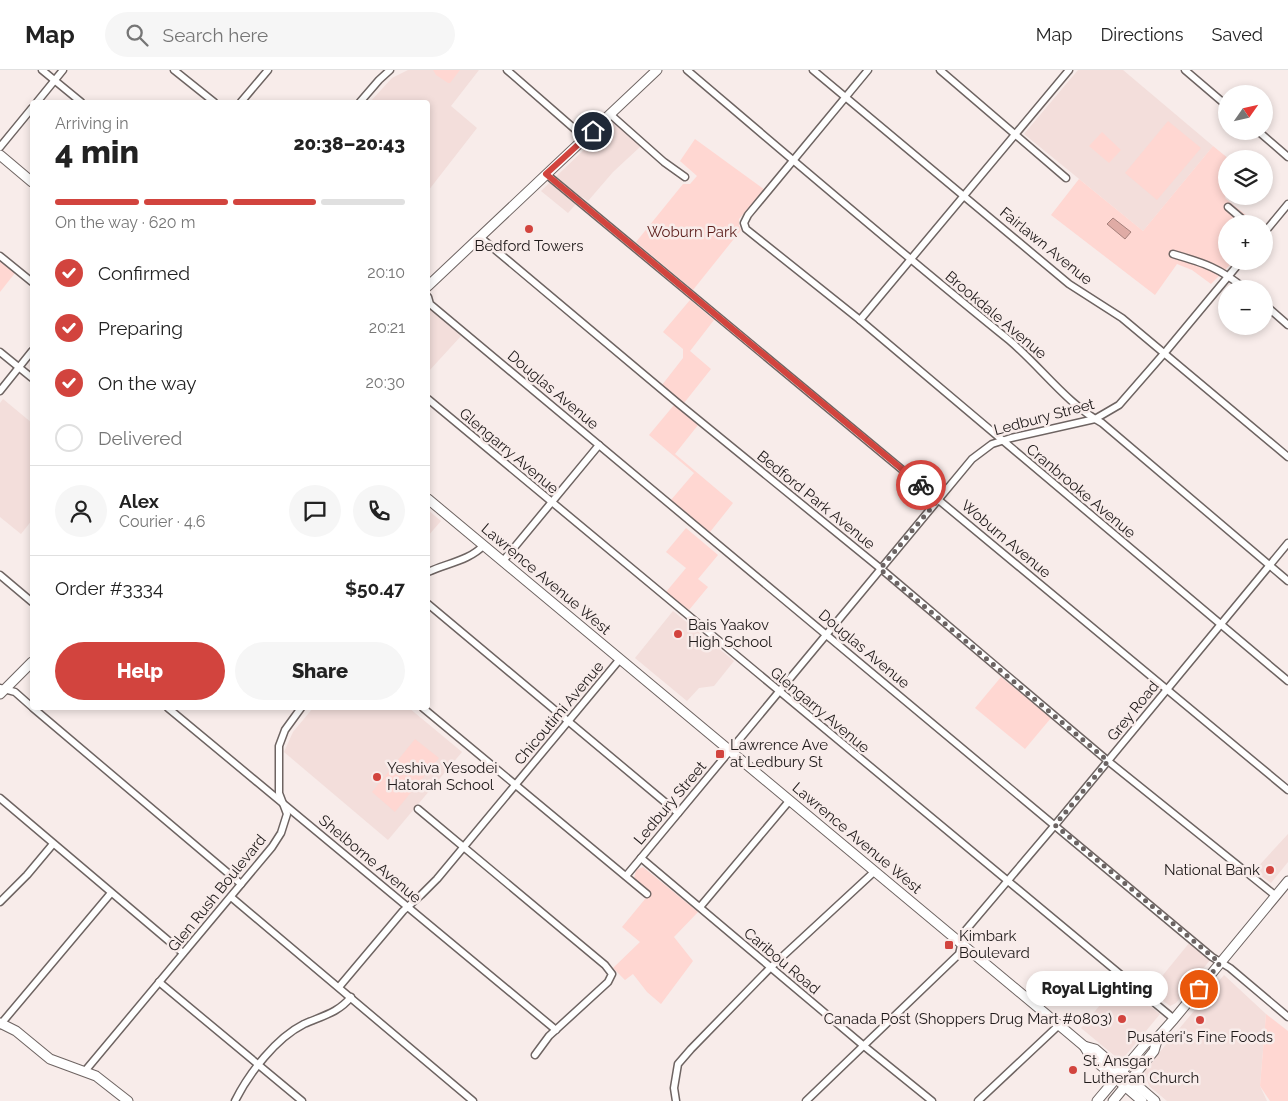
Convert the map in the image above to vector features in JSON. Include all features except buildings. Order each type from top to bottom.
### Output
[{"type":"main road","points":[[430,284],[656,70]]},
{"type":"main road","points":[[0,155],[30,180]]},
{"type":"main road","name":"Lawrence Avenue West","points":[[430,501],[962,943],[1084,1046],[1090,1056],[1155,1101]]},
{"type":"main road","points":[[1,690],[30,664]]},
{"type":"main road","points":[[1097,1101],[1146,1043],[1158,1037],[1174,1019],[1288,881]]},
{"type":"main road","points":[[0,1024],[16,1031],[53,1061],[100,1078],[128,1101]]},
{"type":"main road","points":[[1113,1101],[1154,1051],[1158,1037]]},
{"type":"main road","name":"Lawrence Avenue West","points":[[1128,1083],[1142,1101]]},
{"type":"street","points":[[42,70],[79,100]]},
{"type":"street","points":[[39,100],[63,70]]},
{"type":"street","points":[[174,70],[212,100]]},
{"type":"street","points":[[243,100],[268,70]]},
{"type":"street","points":[[362,100],[390,70]]},
{"type":"street","points":[[507,70],[585,138]]},
{"type":"street","name":"Brookdale Avenue","points":[[687,70],[911,261],[1022,351],[1083,410],[1102,423],[1288,580]]},
{"type":"street","name":"Fairlawn Avenue","points":[[813,70],[1069,284],[1122,318],[1288,457]]},
{"type":"street","points":[[794,160],[868,70]]},
{"type":"street","points":[[940,70],[1066,178]]},
{"type":"street","points":[[1185,70],[1218,98]]},
{"type":"street","points":[[860,320],[911,261],[1067,71]]},
{"type":"street","points":[[0,147],[30,110]]},
{"type":"street","points":[[610,114],[664,162],[685,176]]},
{"type":"street","points":[[1268,140],[1288,157]]},
{"type":"street","name":"Cranbrooke Avenue","points":[[794,160],[748,215],[744,223],[748,231],[860,320],[1288,681]]},
{"type":"street","name":"Woburn Avenue","points":[[546,174],[1288,790]]},
{"type":"street","points":[[1273,222],[1288,204]]},
{"type":"street","points":[[1228,208],[1237,215]]},
{"type":"street","name":"Bedford Park Avenue","points":[[480,237],[1108,761],[1276,896]]},
{"type":"street","points":[[1173,254],[1207,264],[1235,280]]},
{"type":"street","points":[[0,256],[30,280]]},
{"type":"street","name":"Ledbury Street","points":[[626,876],[880,569],[977,455],[986,447],[1002,441],[1095,419],[1112,410],[1125,399],[1164,354],[1233,270]]},
{"type":"street","name":"Douglas Avenue","points":[[430,304],[1220,963],[1230,968],[1288,1017]]},
{"type":"street","points":[[1273,312],[1288,325]]},
{"type":"street","points":[[0,352],[30,376]]},
{"type":"street","points":[[0,391],[30,355]]},
{"type":"street","name":"Glengarry Avenue","points":[[430,401],[1174,1019]]},
{"type":"street","points":[[503,561],[599,445]]},
{"type":"street","name":"Grey Road","points":[[962,943],[965,931],[1055,825],[1288,542]]},
{"type":"street","points":[[430,571],[450,562],[468,558],[484,545]]},
{"type":"street","points":[[0,575],[30,600]]},
{"type":"street","points":[[430,606],[678,813]]},
{"type":"street","name":"Chicoutimi Avenue","points":[[339,987],[402,911],[430,886],[620,659]]},
{"type":"street","points":[[1,690],[16,692],[30,704]]},
{"type":"street","points":[[37,710],[241,884]]},
{"type":"street","name":"Shelborne Avenue","points":[[170,710],[556,1030]]},
{"type":"street","name":"Glen Rush Boulevard","points":[[85,1071],[231,897],[272,847],[281,833],[288,814],[280,793],[279,746],[285,730],[298,710]]},
{"type":"street","points":[[426,710],[647,894]]},
{"type":"street","points":[[0,798],[183,954]]},
{"type":"street","points":[[700,907],[790,800]]},
{"type":"street","points":[[418,809],[605,964],[612,974],[608,982],[556,1030],[534,1055]]},
{"type":"street","points":[[0,902],[27,875],[53,844]]},
{"type":"street","name":"Caribou Road","points":[[641,858],[770,968],[932,1101]]},
{"type":"street","points":[[676,1101],[674,1088],[678,1064],[691,1048],[770,968],[875,871]]},
{"type":"street","points":[[0,1024],[111,893]]},
{"type":"street","points":[[231,897],[473,1101]]},
{"type":"street","points":[[806,1101],[959,954],[962,943]]},
{"type":"street","points":[[160,982],[302,1101]]},
{"type":"street","points":[[235,1101],[258,1063],[298,1028],[333,1013],[351,998]]},
{"type":"street","points":[[978,1101],[1059,1025]]},
{"type":"shaded area","points":[[408,70],[479,70],[451,106],[477,128],[430,188],[430,100],[372,100],[392,78]]},
{"type":"shaded area","points":[[1078,70],[1123,70],[1213,146],[1143,231],[1024,134]]},
{"type":"shaded area","points":[[613,122],[641,146],[613,172],[588,201],[582,197],[568,213],[541,191]]},
{"type":"shaded area","points":[[1113,218],[1131,232],[1125,239],[1107,224]]},
{"type":"shaded area","points":[[430,307],[461,336],[430,370]]},
{"type":"shaded area","points":[[3,399],[30,421],[30,523],[21,534],[0,517],[0,403]]},
{"type":"shaded area","points":[[430,512],[441,521],[430,534]]},
{"type":"shaded area","name":"Bais Yaakov High School","points":[[673,611],[734,661],[714,686],[699,688],[687,701],[635,658]]},
{"type":"shaded area","name":"Yeshiva Yesodei Hatorah School","points":[[311,710],[411,710],[462,752],[388,840],[284,752],[293,732]]},
{"type":"shaded area","points":[[1288,834],[1288,862],[1271,883],[1254,871]]},
{"type":"shaded area","points":[[1190,942],[1210,960],[1176,1003],[1170,1006],[1150,991]]},
{"type":"shaded area","points":[[1224,975],[1266,1014],[1260,1086],[1267,1101],[1167,1101],[1149,1086],[1144,1071]]},
{"type":"shaded area","points":[[1120,981],[1160,1014],[1121,1061],[1081,1028]]},
{"type":"green space","points":[[433,70],[460,70],[448,83],[436,75]]},
{"type":"green space","points":[[1168,121],[1201,148],[1157,200],[1125,173]]},
{"type":"green space","points":[[1102,132],[1121,150],[1109,163],[1089,146]]},
{"type":"green space","name":"Woburn Park","points":[[695,139],[765,190],[739,219],[741,230],[693,290],[636,242],[683,184],[690,184],[697,176],[680,161]]},
{"type":"green space","points":[[1213,146],[1218,150],[1218,205],[1234,205],[1246,215],[1218,215],[1218,270],[1225,270],[1211,284],[1192,270],[1177,264],[1155,295],[1051,215],[1079,179],[1143,231]]},
{"type":"green space","points":[[0,261],[15,273],[0,292]]},
{"type":"green space","points":[[690,300],[714,320],[690,351],[711,369],[684,403],[662,385],[683,358],[683,349],[663,332]]},
{"type":"green space","points":[[674,405],[698,425],[675,454],[733,503],[710,532],[671,500],[694,473],[649,435]]},
{"type":"green space","points":[[686,528],[718,555],[698,579],[708,587],[689,610],[666,592],[686,568],[666,552]]},
{"type":"green space","points":[[1001,677],[1051,718],[1025,749],[975,708]]},
{"type":"green space","points":[[415,739],[439,758],[395,812],[372,792]]},
{"type":"green space","points":[[643,867],[698,912],[674,937],[693,961],[661,1004],[647,992],[633,974],[625,980],[613,968],[640,942],[622,927],[650,893],[634,878],[636,870]]},
{"type":"green space","points":[[1266,1014],[1288,1031],[1288,1101],[1270,1101],[1260,1086]]},
{"type":"way so far","points":[[921,485],[938,500],[880,569],[1108,761],[1055,825],[1220,963],[1199,989]]},
{"type":"place","name":"Bedford Towers","points":[[529,229]]},
{"type":"place","name":"Bais Yaakov High School","points":[[678,634]]},
{"type":"place","name":"Lawrence Ave at Ledbury St","points":[[720,754]]},
{"type":"place","name":"Yeshiva Yesodei Hatorah School","points":[[377,777]]},
{"type":"place","name":"National Bank","points":[[1270,870]]},
{"type":"place","name":"Kimbark Boulevard","points":[[949,945]]},
{"type":"place","name":"Royal Lighting","points":[[1199,989]]},
{"type":"place","name":"Canada Post (Shoppers Drug Mart #0803)","points":[[1122,1019]]},
{"type":"place","name":"Pusateri's Fine Foods","points":[[1200,1020]]},
{"type":"place","name":"St. Ansgar Lutheran Church","points":[[1073,1070]]},
{"type":"route","points":[[593,131],[546,174],[921,485]]}]
